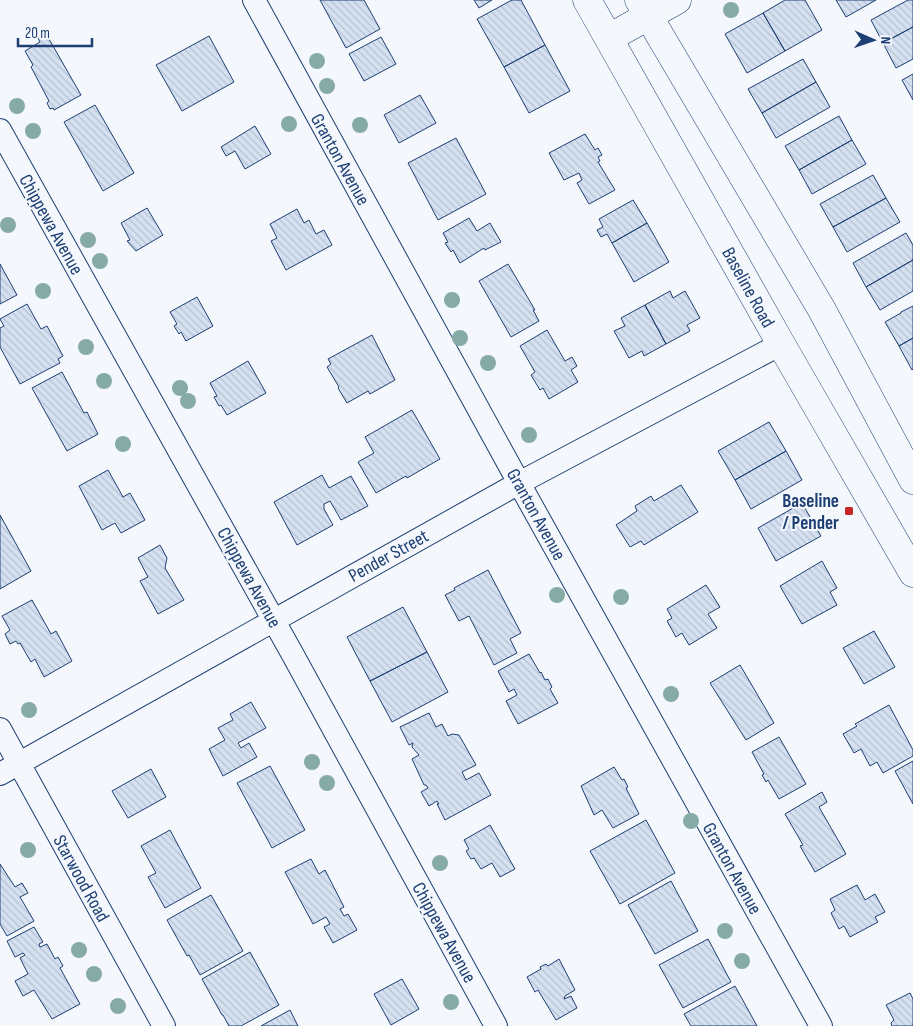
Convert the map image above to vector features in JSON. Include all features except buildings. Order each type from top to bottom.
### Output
[{"type":"main road","name":"Baseline Road","points":[[587,0],[913,573]]},
{"type":"main road","points":[[609,38],[644,8],[677,0]]},
{"type":"main road","points":[[644,8],[822,310],[913,480]]},
{"type":"street","name":"Granton Avenue","points":[[254,0],[519,483],[821,1026]]},
{"type":"street","name":"Chippewa Avenue","points":[[0,130],[273,620],[496,1026]]},
{"type":"street","name":"Pender Street","points":[[10,769],[519,483],[781,344]]},
{"type":"street","name":"Starwood Road","points":[[0,729],[10,769],[164,1026]]},
{"type":"place","name":"Baseline / Pender","points":[[849,511]]}]
